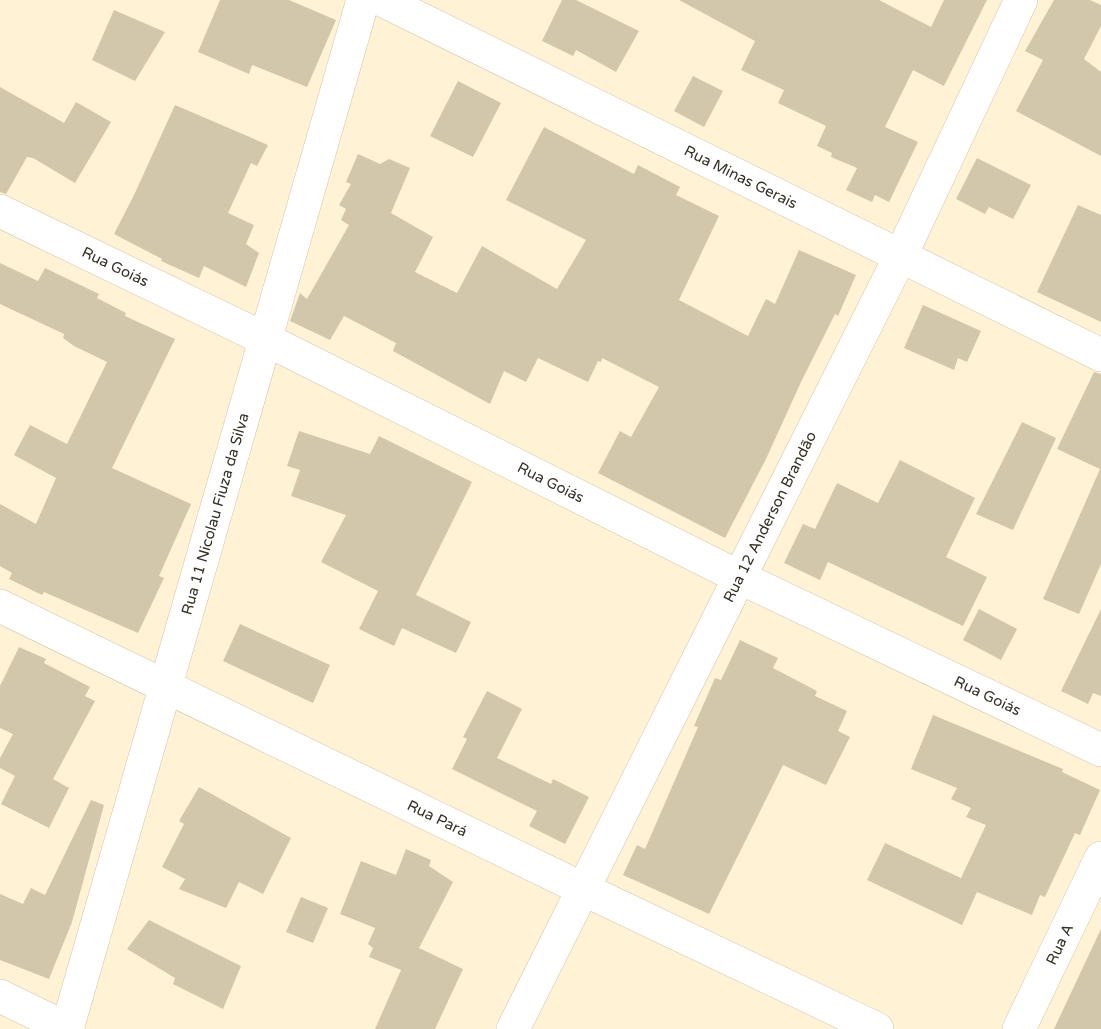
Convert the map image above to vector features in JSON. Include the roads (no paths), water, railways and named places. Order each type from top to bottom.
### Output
[{"type":"street","name":"Rua 11 Nicolau Fiuza da Silva","points":[[67,1029],[164,685],[363,0]]},
{"type":"street","name":"Rua Minas Gerais","points":[[382,0],[1101,355]]},
{"type":"street","name":"Rua 12 Anderson Brandão","points":[[513,1029],[585,890],[901,255],[1021,0]]},
{"type":"street","name":"Rua Goiás","points":[[0,211],[265,339],[739,577],[1101,750]]},
{"type":"street","name":"Rua Pará","points":[[0,606],[877,1029]]},
{"type":"street","name":"Rua A","points":[[1019,1029],[1101,858]]},
{"type":"street","points":[[0,996],[67,1029]]}]
